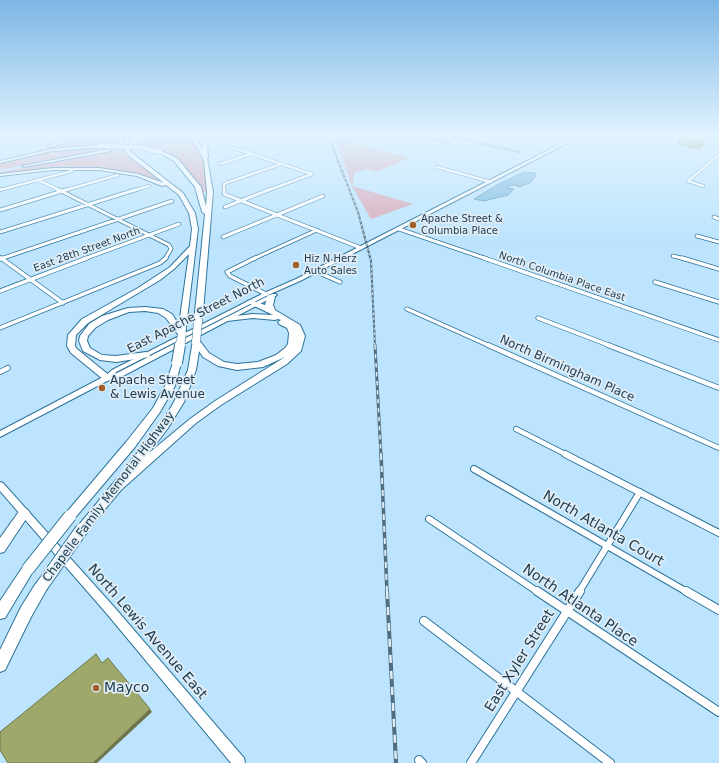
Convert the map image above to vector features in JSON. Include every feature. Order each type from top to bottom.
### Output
[{"type":"highway","points":[[0,175],[46,171]]},
{"type":"highway","points":[[106,171],[116,171],[149,178],[181,194]]},
{"type":"highway","name":"Chapelle Family Memorial Highway","points":[[0,613],[28,569],[70,516],[132,444],[157,410],[170,386],[177,363],[182,334],[195,229],[194,218],[190,207],[181,194],[152,171]]},
{"type":"highway","points":[[185,171],[201,193],[208,222]]},
{"type":"highway","name":"Chapelle Family Memorial Highway","points":[[0,665],[22,619],[41,586],[82,529],[155,439],[172,414],[189,379],[199,352],[196,342],[208,222],[210,192],[208,171]]},
{"type":"highway","points":[[107,378],[74,351],[71,346],[72,335],[77,328],[90,318],[142,290],[158,279],[172,268],[193,246]]},
{"type":"highway","points":[[268,295],[269,305],[273,315]]},
{"type":"highway","points":[[199,352],[217,362],[232,366],[251,367],[272,361],[288,350],[294,339],[290,327],[273,315],[253,304]]},
{"type":"highway","points":[[146,355],[116,359],[100,356],[86,349],[83,341],[84,336],[89,328],[100,320],[115,314],[133,310],[151,310],[164,313],[172,318],[182,334]]},
{"type":"highway","points":[[117,486],[193,421],[218,403],[284,362],[296,352],[301,341],[301,334],[298,327],[291,321],[273,315],[227,319]]},
{"type":"highway","points":[[0,548],[24,513]]},
{"type":"main road","name":"East Apache Street North","points":[[0,434],[107,378],[119,375],[227,319],[268,295],[513,171]]},
{"type":"main road","name":"East Apache Street North","points":[[107,378],[114,371],[253,304]]},
{"type":"main road","name":"North Lewis Avenue East","points":[[0,485],[111,611],[238,763]]},
{"type":"street","points":[[0,190],[72,171]]},
{"type":"street","points":[[262,171],[226,183],[224,185],[224,194],[361,248]]},
{"type":"street","points":[[224,207],[312,174],[301,171]]},
{"type":"street","points":[[450,171],[491,182]]},
{"type":"street","points":[[700,171],[688,181],[703,186]]},
{"type":"street","points":[[0,210],[118,175]]},
{"type":"street","points":[[0,328],[162,262],[166,259],[171,249],[171,247],[148,235],[38,180]]},
{"type":"street","points":[[0,232],[149,186]]},
{"type":"street","points":[[223,237],[323,196]]},
{"type":"street","points":[[0,258],[172,201]]},
{"type":"street","points":[[714,217],[719,219]]},
{"type":"street","name":"East 28th Street North","points":[[0,291],[179,224]]},
{"type":"street","name":"North Columbia Place East","points":[[399,229],[719,340]]},
{"type":"street","points":[[268,295],[230,276],[227,272],[317,230]]},
{"type":"street","points":[[697,236],[719,242]]},
{"type":"street","points":[[673,256],[719,269]]},
{"type":"street","points":[[0,258],[63,303]]},
{"type":"street","points":[[315,271],[340,282]]},
{"type":"street","points":[[655,282],[719,302]]},
{"type":"street","name":"North Birmingham Place","points":[[407,309],[719,448]]},
{"type":"street","points":[[538,318],[719,388]]},
{"type":"street","points":[[0,372],[8,368]]},
{"type":"street","points":[[516,429],[719,533]]},
{"type":"street","name":"North Atlanta Court","points":[[474,469],[719,610]]},
{"type":"street","name":"East Xyler Street","points":[[471,763],[608,546],[640,492]]},
{"type":"street","name":"North Atlanta Place","points":[[429,520],[719,712]]},
{"type":"street","points":[[424,621],[610,763]]},
{"type":"shaded area","points":[[8,171],[29,171],[0,174],[0,172]]},
{"type":"shaded area","points":[[116,171],[147,171],[162,181],[132,173]]},
{"type":"shaded area","points":[[187,171],[205,171],[207,192],[203,192],[198,183]]},
{"type":"shaded area","points":[[347,171],[361,171],[354,173],[352,186]]},
{"type":"shaded area","points":[[352,186],[413,204],[371,219]]},
{"type":"water","points":[[524,172],[535,173],[535,177],[530,183],[518,187],[516,185],[508,186],[507,188],[514,189],[508,195],[484,201],[474,199],[497,185]]},
{"type":"building","name":"Mayco","points":[[96,654],[102,663],[108,658],[150,709],[93,763],[8,763],[0,750],[0,732]]},
{"type":"railway","points":[[342,171],[358,212],[371,261],[375,346]]},
{"type":"railway","points":[[375,345],[381,455]]},
{"type":"railway","points":[[381,454],[387,592]]},
{"type":"railway","points":[[387,591],[396,763]]},
{"type":"place","name":"Apache Street & Columbia Place","points":[[413,225]]},
{"type":"place","name":"Hiz N Herz Auto Sales","points":[[296,265]]},
{"type":"place","name":"Apache Street & Lewis Avenue","points":[[102,388]]},
{"type":"place","name":"Mayco","points":[[96,688]]}]
